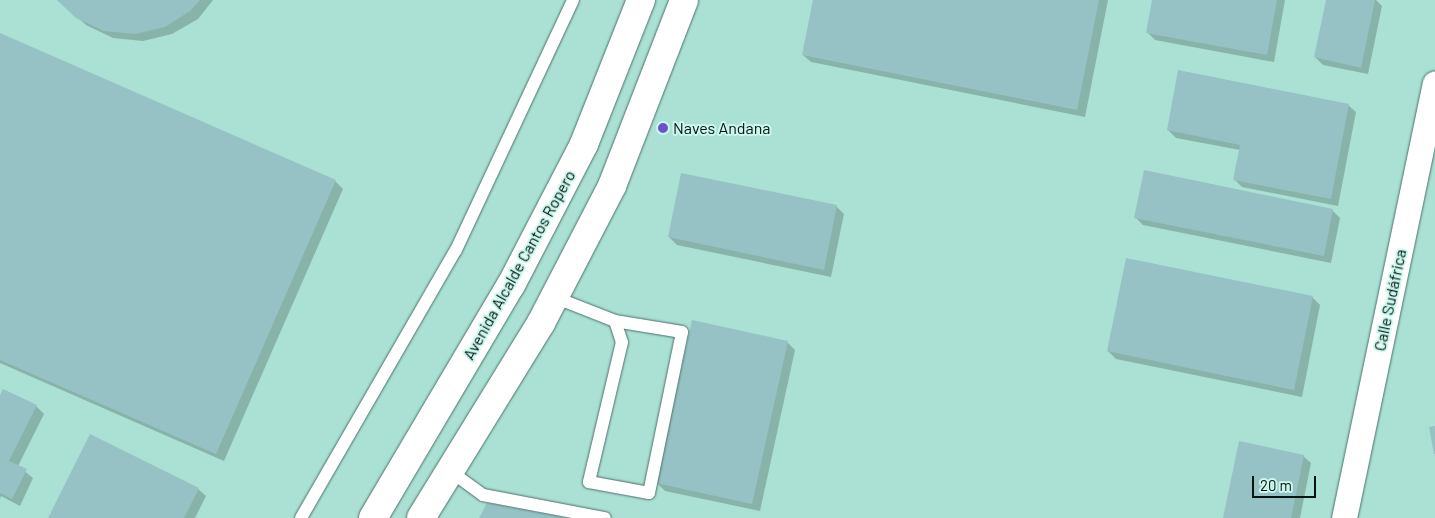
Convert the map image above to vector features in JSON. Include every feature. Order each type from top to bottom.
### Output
[{"type":"main road","name":"Avenida Alcalde Cantos Ropero","points":[[372,518],[511,285],[562,188],[584,144],[641,0]]},
{"type":"main road","points":[[421,518],[554,297],[612,186],[684,0]]},
{"type":"street","name":"Calle Sudáfrica","points":[[1344,518],[1435,83]]},
{"type":"lane","points":[[301,518],[456,250],[572,0]]},
{"type":"lane","points":[[554,297],[615,322],[682,332],[649,493],[589,482],[622,342],[615,322]]},
{"type":"lane","points":[[450,471],[483,495],[605,518]]},
{"type":"shaded area","points":[[0,0],[1435,0],[1435,518],[0,518]]},
{"type":"building","points":[[57,0],[200,0],[190,11],[165,27],[135,34],[104,31],[76,18]]},
{"type":"building","points":[[813,0],[1099,0],[1077,110],[802,55]]},
{"type":"building","points":[[1152,0],[1277,0],[1267,55],[1146,33]]},
{"type":"building","points":[[1326,0],[1375,0],[1361,68],[1314,57]]},
{"type":"building","points":[[0,33],[336,180],[216,454],[0,360]]},
{"type":"building","points":[[1178,70],[1349,104],[1331,199],[1233,180],[1240,145],[1167,130]]},
{"type":"building","points":[[1144,170],[1333,209],[1324,256],[1134,218]]},
{"type":"building","points":[[681,173],[837,205],[824,270],[668,237]]},
{"type":"building","points":[[1126,258],[1313,296],[1294,390],[1107,351]]},
{"type":"building","points":[[692,320],[788,341],[752,504],[656,483]]},
{"type":"building","points":[[3,389],[37,405],[9,461],[27,469],[12,499],[0,493],[0,395]]},
{"type":"building","points":[[1435,426],[1435,454],[1434,454],[1429,427]]},
{"type":"building","points":[[90,434],[199,488],[184,518],[48,518]]},
{"type":"building","points":[[1239,441],[1304,455],[1291,518],[1223,518]]},
{"type":"building","points":[[487,503],[562,517],[562,518],[479,518]]},
{"type":"place","name":"Naves Andana","points":[[663,128]]}]
